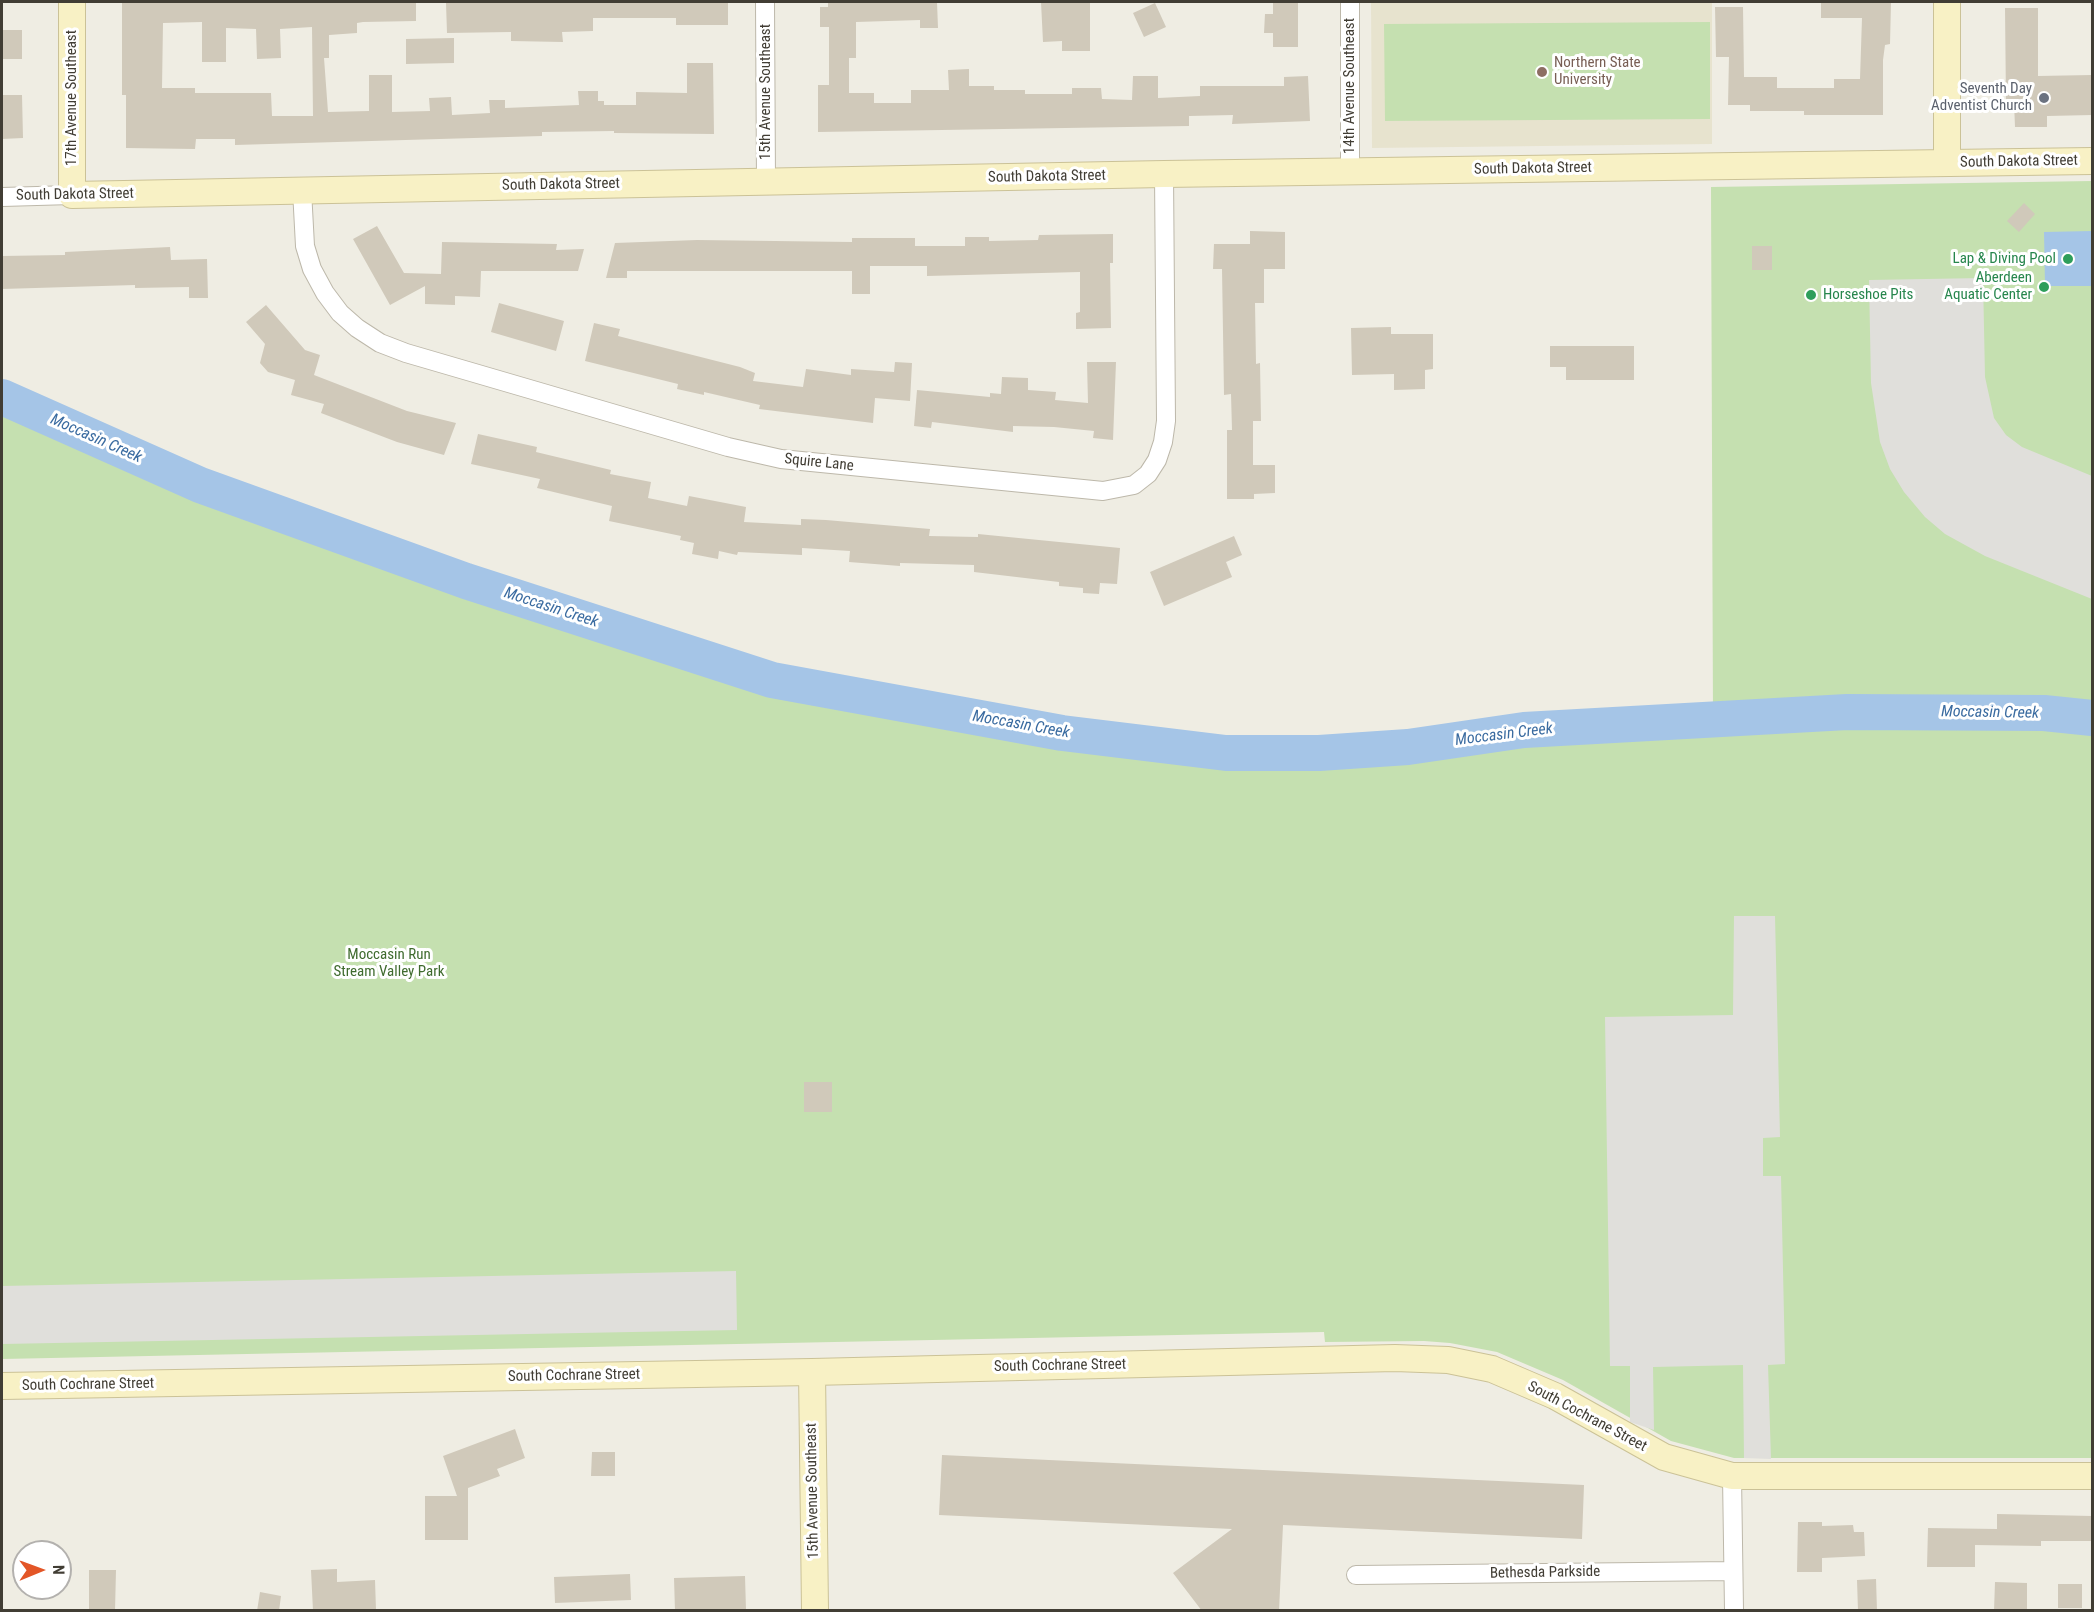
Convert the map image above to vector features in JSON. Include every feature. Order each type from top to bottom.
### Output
[{"type":"street","name":"17th Avenue Southeast","points":[[72,2],[72,195]]},
{"type":"street","name":"15th Avenue Southeast","points":[[765,2],[766,182]]},
{"type":"street","name":"14th Avenue Southeast","points":[[1350,2],[1350,171]]},
{"type":"street","points":[[1947,2],[1947,163]]},
{"type":"street","name":"South Dakota Street","points":[[2,197],[1164,174],[2092,161]]},
{"type":"street","name":"Squire Lane","points":[[302,190],[305,246],[312,269],[325,293],[340,313],[357,328],[380,343],[406,353],[728,447],[781,459],[1103,491],[1134,485],[1148,474],[1157,460],[1163,442],[1166,421],[1164,174]]},
{"type":"street","name":"South Cochrane Street","points":[[2,1386],[812,1372],[1395,1358],[1448,1360],[1492,1369],[1555,1396],[1664,1457],[1732,1476],[2092,1476]]},
{"type":"street","name":"15th Avenue Southeast","points":[[812,1372],[815,1611]]},
{"type":"street","points":[[1732,1476],[1734,1611]]},
{"type":"street","name":"Bethesda Parkside","points":[[1356,1575],[1733,1571]]},
{"type":"shaded area","name":"Northern State University","points":[[1371,2],[1712,2],[1712,144],[1372,148]]},
{"type":"shaded area","points":[[1983,278],[1985,377],[1994,418],[2006,435],[2022,447],[2092,476],[2092,599],[1985,556],[1945,534],[1925,517],[1904,492],[1890,469],[1880,442],[1871,383],[1869,280]]},
{"type":"shaded area","points":[[1734,916],[1775,916],[1780,1137],[1763,1138],[1763,1176],[1781,1176],[1785,1364],[1768,1365],[1771,1459],[1744,1458],[1743,1365],[1653,1367],[1654,1430],[1630,1422],[1630,1366],[1610,1366],[1605,1017],[1733,1015]]},
{"type":"shaded area","points":[[736,1271],[737,1330],[2,1344],[2,1286]]},
{"type":"green space","name":"Northern State University","points":[[1710,22],[1710,119],[1385,121],[1384,24]]},
{"type":"green space","name":"Moccasin Run Stream Valley Park","points":[[2092,181],[2092,1458],[1734,1458],[1671,1441],[1563,1380],[1497,1352],[1450,1343],[1424,1341],[1325,1342],[1324,1332],[2,1359],[2,397],[200,485],[466,581],[772,680],[1062,733],[1226,753],[1319,753],[1408,747],[1524,730],[1713,719],[1711,187]]},
{"type":"water","name":"Lap & Diving Pool","points":[[2092,231],[2092,286],[2045,286],[2044,232]]},
{"type":"building","points":[[122,2],[416,2],[416,21],[363,22],[357,23],[357,33],[329,35],[329,58],[324,58],[328,112],[369,111],[369,75],[392,75],[392,112],[430,111],[429,98],[451,97],[452,115],[490,113],[489,100],[505,100],[505,108],[579,105],[578,91],[598,91],[598,101],[604,101],[604,105],[636,105],[636,92],[687,93],[687,63],[713,63],[714,134],[614,133],[614,131],[542,132],[542,136],[235,145],[235,139],[196,139],[195,149],[126,148],[126,95],[122,95]],"holes":[[[202,22],[202,62],[226,62],[226,28],[256,29],[257,59],[281,58],[280,29],[312,27],[313,116],[272,116],[271,93],[195,93],[195,88],[162,88],[163,23]]]},
{"type":"building","points":[[728,2],[728,25],[676,25],[676,18],[593,18],[593,31],[562,32],[563,42],[511,41],[511,32],[447,33],[446,3]]},
{"type":"building","points":[[828,2],[937,2],[938,28],[920,28],[920,20],[856,22],[856,58],[849,58],[849,93],[874,93],[874,103],[911,103],[911,90],[949,90],[948,70],[969,69],[969,86],[994,86],[994,90],[1025,90],[1025,94],[1072,94],[1072,88],[1101,88],[1102,99],[1132,100],[1133,76],[1158,76],[1158,98],[1200,96],[1200,86],[1284,86],[1284,77],[1308,76],[1310,121],[1232,124],[1233,115],[1189,116],[1189,126],[818,132],[818,85],[829,85],[829,27],[820,27],[820,7],[828,7]]},
{"type":"building","points":[[1041,2],[1090,2],[1090,51],[1062,51],[1062,41],[1043,42]]},
{"type":"building","points":[[1273,2],[1298,2],[1298,47],[1273,47],[1273,33],[1264,33],[1265,14],[1273,14]]},
{"type":"building","points":[[1821,2],[1891,2],[1890,44],[1885,45],[1883,60],[1883,115],[1804,115],[1804,111],[1750,111],[1750,105],[1728,105],[1729,57],[1716,57],[1715,7],[1743,7],[1744,77],[1777,77],[1777,88],[1834,88],[1834,79],[1860,79],[1862,18],[1821,18]]},
{"type":"building","points":[[1155,3],[1166,27],[1144,37],[1133,13]]},
{"type":"building","points":[[2005,8],[2038,8],[2038,76],[2092,75],[2092,115],[2047,116],[2047,127],[2015,127],[2014,102],[2006,102]]},
{"type":"building","points":[[2,30],[22,30],[22,59],[2,59]]},
{"type":"building","points":[[454,38],[454,63],[406,64],[406,39]]},
{"type":"building","points":[[2,95],[22,95],[23,138],[2,139]]},
{"type":"building","points":[[2024,203],[2035,214],[2019,232],[2007,221]]},
{"type":"building","points":[[377,226],[404,273],[441,274],[442,242],[557,244],[556,250],[584,249],[578,271],[481,271],[480,297],[455,296],[455,305],[425,304],[425,286],[390,305],[353,239]]},
{"type":"building","points":[[1250,231],[1285,232],[1285,269],[1264,269],[1264,303],[1255,303],[1256,364],[1260,363],[1261,421],[1253,421],[1253,465],[1275,465],[1275,493],[1254,494],[1254,499],[1227,499],[1227,430],[1232,430],[1231,394],[1224,395],[1222,269],[1213,269],[1214,244],[1250,244]]},
{"type":"building","points":[[1113,234],[1113,263],[1110,263],[1111,328],[1076,329],[1076,313],[1080,312],[1080,272],[927,276],[927,266],[870,266],[870,294],[852,294],[852,271],[627,271],[627,278],[606,278],[615,243],[697,240],[852,242],[852,238],[915,238],[915,246],[965,246],[965,237],[989,237],[989,241],[1038,240],[1039,235]]},
{"type":"building","points":[[1752,246],[1772,246],[1772,270],[1752,270]]},
{"type":"building","points":[[170,247],[171,260],[207,259],[208,298],[189,298],[189,287],[135,288],[135,285],[2,289],[2,256],[65,255],[65,252]]},
{"type":"building","points":[[499,303],[564,321],[556,351],[491,332]]},
{"type":"building","points":[[266,305],[305,350],[320,355],[314,375],[407,411],[456,423],[444,455],[397,442],[321,413],[324,404],[291,395],[295,380],[268,372],[260,363],[265,344],[246,322]]},
{"type":"building","points":[[594,323],[620,329],[618,336],[740,367],[755,373],[753,381],[803,387],[806,369],[851,375],[851,369],[894,372],[895,362],[912,363],[910,401],[875,398],[873,423],[759,409],[760,405],[704,392],[704,395],[677,389],[678,384],[585,361]]},
{"type":"building","points":[[1391,327],[1391,334],[1433,334],[1433,369],[1425,370],[1425,389],[1394,390],[1394,374],[1352,375],[1351,328]]},
{"type":"building","points":[[1550,346],[1634,346],[1634,380],[1566,380],[1566,367],[1550,367]]},
{"type":"building","points":[[1087,362],[1116,362],[1113,440],[1093,438],[1094,431],[1054,427],[1013,426],[1013,432],[932,422],[931,428],[914,426],[917,390],[990,397],[990,393],[1001,394],[1002,377],[1028,378],[1028,390],[1056,392],[1055,400],[1088,403]]},
{"type":"building","points":[[478,434],[537,447],[536,452],[611,470],[610,474],[651,482],[648,498],[687,506],[689,496],[746,507],[744,522],[801,525],[801,519],[826,520],[930,529],[929,536],[978,537],[978,534],[1120,548],[1117,584],[1100,583],[1099,594],[1083,593],[1083,588],[1059,586],[1059,582],[974,572],[974,565],[900,563],[900,566],[849,562],[850,551],[802,548],[802,555],[738,552],[737,555],[719,551],[718,559],[692,554],[694,543],[680,540],[681,536],[609,521],[612,506],[537,488],[540,479],[471,464]]},
{"type":"building","points":[[1234,536],[1242,555],[1226,562],[1232,577],[1164,606],[1150,572]]},
{"type":"building","points":[[804,1082],[832,1082],[832,1112],[804,1112]]},
{"type":"building","points":[[515,1429],[525,1458],[497,1469],[500,1476],[468,1488],[468,1540],[425,1540],[425,1496],[457,1496],[443,1456]]},
{"type":"building","points":[[592,1452],[615,1452],[615,1476],[591,1476]]},
{"type":"building","points":[[942,1455],[1584,1485],[1582,1539],[1283,1525],[1279,1611],[1202,1611],[1173,1573],[1232,1529],[939,1515]]},
{"type":"building","points":[[1997,1514],[2092,1516],[2092,1541],[2041,1541],[2041,1546],[1975,1545],[1975,1567],[1927,1567],[1928,1528],[1997,1529]]},
{"type":"building","points":[[1798,1522],[1822,1522],[1822,1526],[1853,1525],[1854,1532],[1864,1532],[1865,1556],[1822,1558],[1822,1572],[1797,1572]]},
{"type":"building","points":[[337,1569],[337,1582],[375,1580],[376,1610],[313,1611],[311,1570]]},
{"type":"building","points":[[89,1570],[116,1570],[115,1611],[89,1611]]},
{"type":"building","points":[[630,1574],[631,1600],[555,1603],[554,1577]]},
{"type":"building","points":[[745,1576],[746,1610],[675,1611],[674,1578]]},
{"type":"building","points":[[1876,1579],[1877,1611],[1858,1611],[1857,1580]]},
{"type":"building","points":[[1995,1582],[2027,1583],[2027,1611],[1994,1611]]},
{"type":"building","points":[[2058,1584],[2082,1584],[2082,1608],[2058,1608]]},
{"type":"building","points":[[260,1592],[281,1596],[279,1611],[257,1611]]},
{"type":"waterway","name":"Moccasin Creek","points":[[2,397],[200,485],[466,581],[772,680],[1062,733],[1226,753],[1319,753],[1408,747],[1524,730],[1847,712],[2044,713],[2092,718]]},
{"type":"place","name":"Northern State University","points":[[1542,72]]},
{"type":"place","name":"Seventh Day Adventist Church","points":[[2044,98]]},
{"type":"place","name":"Lap & Diving Pool","points":[[2068,259]]},
{"type":"place","name":"Aberdeen Aquatic Center","points":[[2044,287]]},
{"type":"place","name":"Horseshoe Pits","points":[[1811,295]]}]
